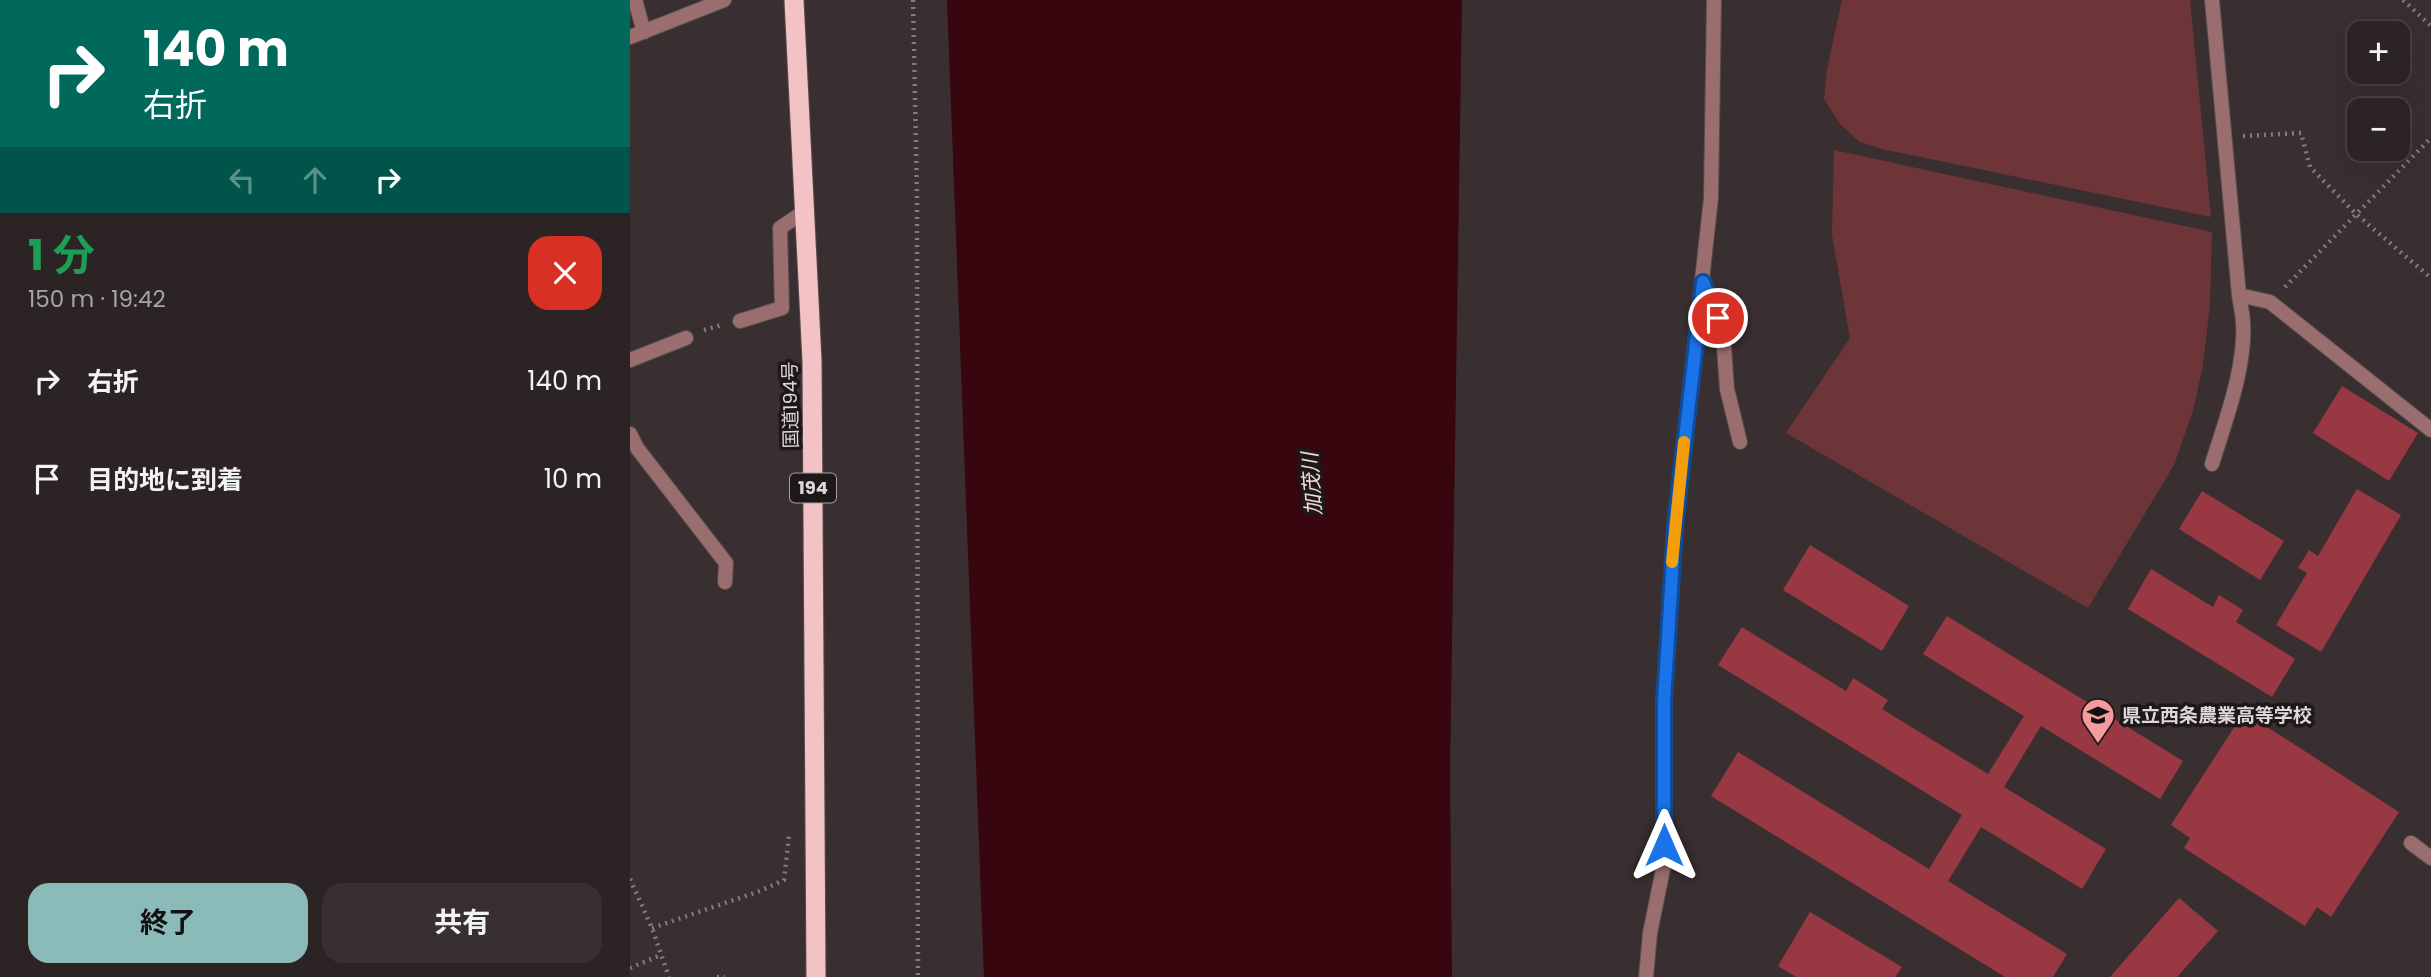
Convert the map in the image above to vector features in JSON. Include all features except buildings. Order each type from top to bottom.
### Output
[{"type":"highway","name":"国道194号","points":[[794,0],[812,361],[816,977]]},
{"type":"street","points":[[635,0],[637,35],[724,0]]},
{"type":"street","points":[[1646,977],[1650,933],[1663,869],[1664,701],[1675,526],[1711,198],[1714,0]]},
{"type":"street","points":[[2212,0],[2243,324],[2240,358],[2212,464]]},
{"type":"street","points":[[740,321],[782,308],[780,228],[805,211]]},
{"type":"street","points":[[1703,282],[1718,318],[1724,347],[1727,389],[1740,442]]},
{"type":"street","points":[[2239,295],[2270,302],[2431,430]]},
{"type":"street","points":[[630,360],[686,338]]},
{"type":"street","points":[[630,434],[637,449],[726,563],[725,582]]},
{"type":"street","points":[[2411,843],[2431,858]]},
{"type":"path","points":[[913,0],[917,196],[918,977]]},
{"type":"path","points":[[2403,0],[2431,26]]},
{"type":"path","points":[[2225,136],[2301,133],[2310,167],[2357,214],[2431,278]]},
{"type":"path","points":[[2270,302],[2431,138]]},
{"type":"path","points":[[686,338],[692,332],[740,321]]},
{"type":"path","points":[[652,928],[760,891],[784,880],[790,830]]},
{"type":"path","points":[[630,879],[652,928],[669,977]]},
{"type":"path","points":[[630,968],[661,955]]},
{"type":"path","points":[[717,977],[725,977]]},
{"type":"shaded area","points":[[1842,0],[2190,0],[2211,217],[1882,149],[1860,142],[1840,124],[1824,99],[1827,69]]},
{"type":"shaded area","points":[[1834,150],[2212,232],[2210,304],[2203,365],[2193,411],[2174,465],[2088,608],[1786,433],[1850,338],[1832,235]]},
{"type":"water","name":"加茂川","points":[[947,0],[1462,0],[1450,773],[1452,977],[984,977]]},
{"type":"slow traffic","points":[[1672,562],[1684,442]]},
{"type":"place","name":"県立西条農業高等学校","points":[[2098,745]]},
{"type":"route","points":[[1664,845],[1664,701],[1675,526],[1703,282],[1718,318]]}]
